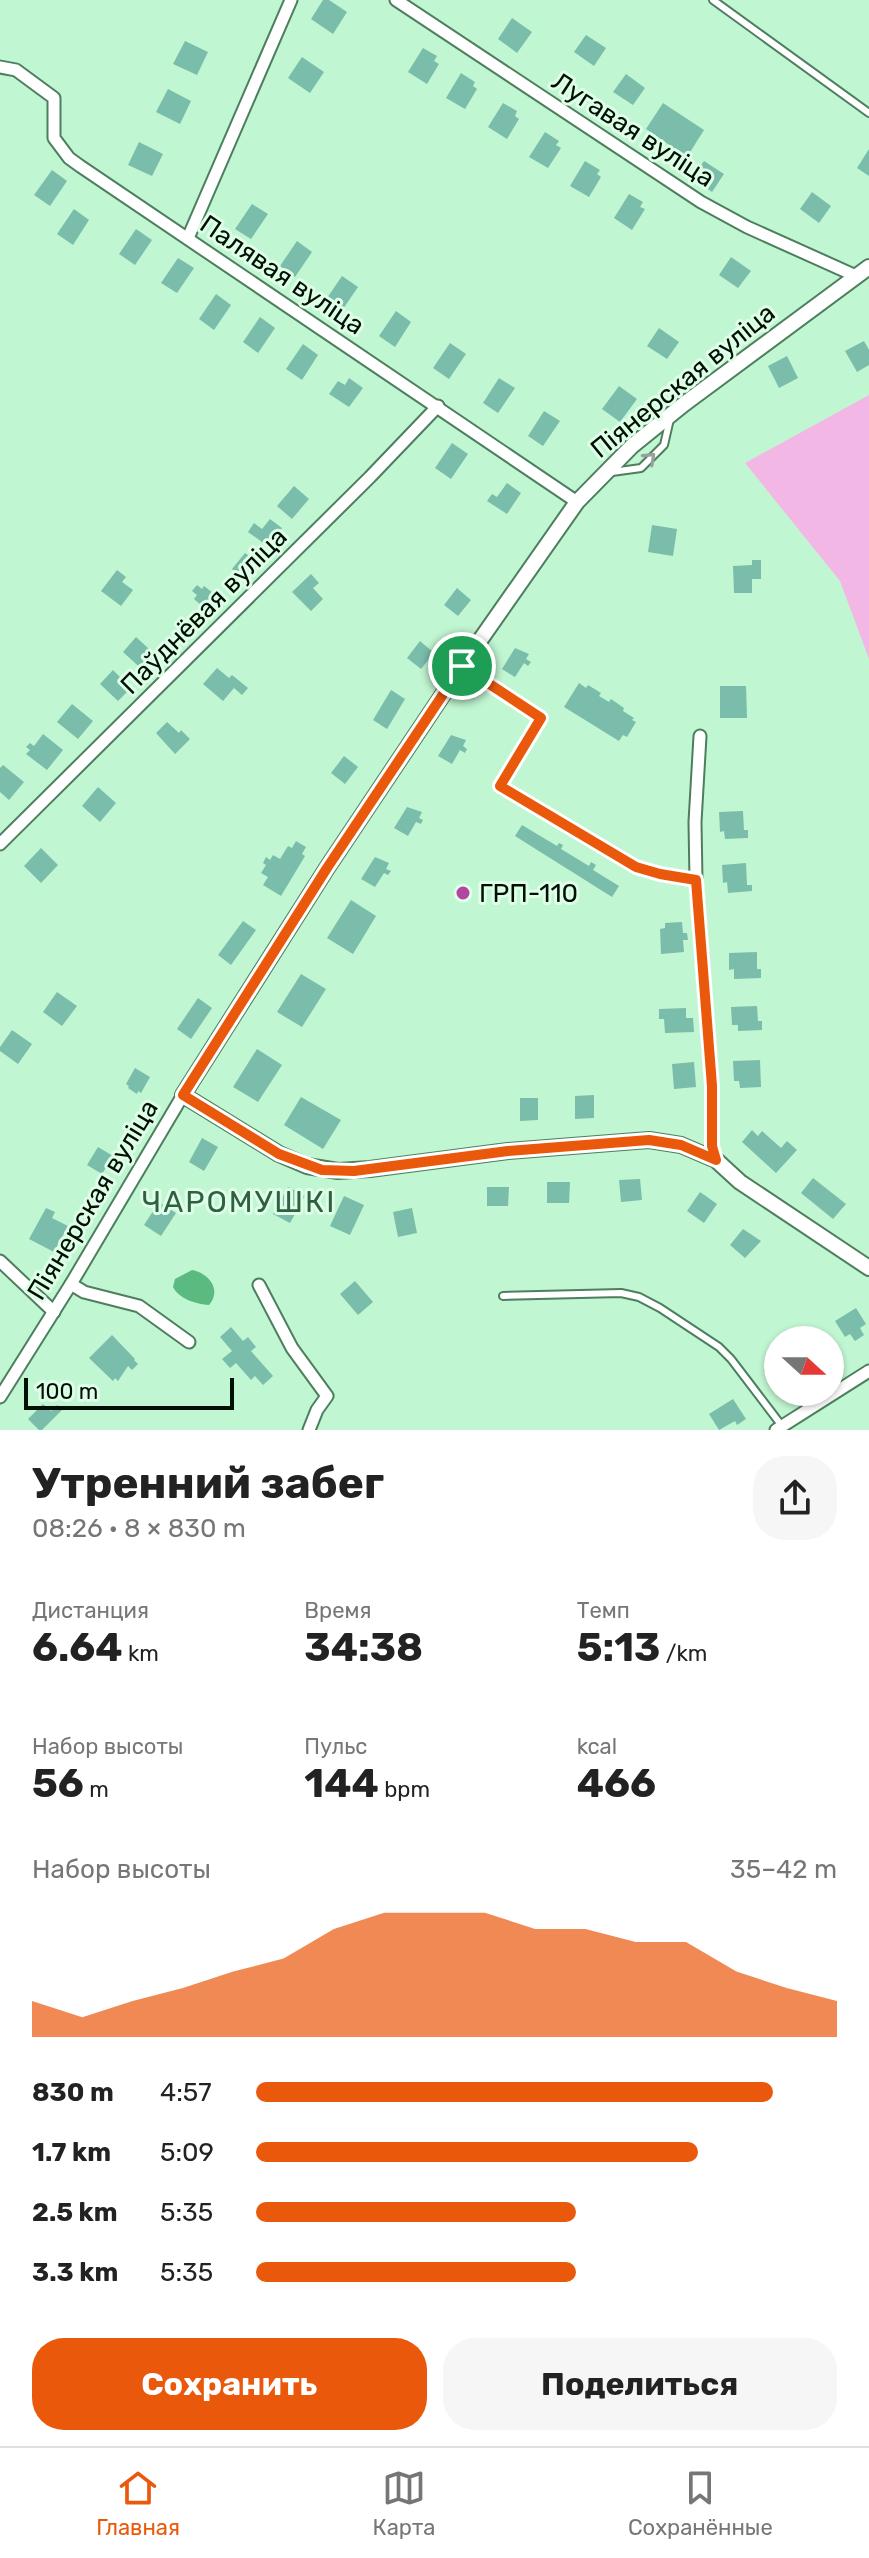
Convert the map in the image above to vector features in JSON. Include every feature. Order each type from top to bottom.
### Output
[{"type":"street","points":[[188,238],[291,0]]},
{"type":"street","name":"Лугавая вуліца","points":[[396,0],[701,202],[747,227],[863,272]]},
{"type":"street","name":"Палявая вуліца","points":[[0,67],[16,70],[54,98],[54,138],[69,158],[577,502]]},
{"type":"street","name":"Піянерская вуліца","points":[[0,1397],[183,1095],[327,868],[462,666],[577,502],[604,473],[671,415],[863,272]]},
{"type":"street","name":"Паўднёвая вуліца","points":[[0,844],[438,406]]},
{"type":"street","points":[[462,666],[541,718],[500,786],[636,867],[696,880]]},
{"type":"street","points":[[700,736],[695,822],[696,880],[712,1086],[712,1146],[716,1160]]},
{"type":"street","points":[[183,1095],[279,1154],[322,1170],[354,1171],[508,1151],[649,1140],[681,1145],[716,1160],[740,1182],[869,1268]]},
{"type":"street","points":[[0,1261],[54,1312]]},
{"type":"street","points":[[71,1284],[84,1292],[139,1306],[189,1342]]},
{"type":"street","points":[[259,1285],[292,1348],[327,1396],[309,1430]]},
{"type":"street","points":[[779,1428],[869,1371]]},
{"type":"lane","points":[[713,0],[869,113]]},
{"type":"lane","points":[[604,473],[641,468],[664,445],[671,415]]},
{"type":"lane","points":[[503,1296],[621,1293],[639,1297],[719,1347],[779,1428]]},
{"type":"shaded area","points":[[869,395],[869,659],[840,581],[745,463]]},
{"type":"shaded area","points":[[192,1270],[212,1283],[214,1294],[209,1305],[188,1300],[173,1287],[175,1279]]},
{"type":"building","points":[[323,0],[329,0],[347,12],[333,34],[311,19]]},
{"type":"building","points":[[512,18],[532,32],[517,53],[498,39]]},
{"type":"building","points":[[586,35],[606,48],[594,66],[574,52]]},
{"type":"building","points":[[185,41],[208,52],[197,75],[173,64]]},
{"type":"building","points":[[423,48],[437,56],[434,61],[439,64],[427,84],[408,72]]},
{"type":"building","points":[[302,57],[324,72],[310,93],[288,78]]},
{"type":"building","points":[[461,73],[475,82],[473,86],[477,89],[465,109],[446,98]]},
{"type":"building","points":[[626,74],[645,88],[633,105],[613,92]]},
{"type":"building","points":[[168,89],[191,101],[180,124],[156,112]]},
{"type":"building","points":[[503,103],[517,111],[515,116],[519,119],[507,139],[488,127]]},
{"type":"building","points":[[663,103],[704,130],[687,157],[646,129]]},
{"type":"building","points":[[545,132],[559,141],[556,145],[561,148],[548,168],[529,157]]},
{"type":"building","points":[[139,142],[163,154],[152,176],[128,165]]},
{"type":"building","points":[[869,149],[869,176],[857,168]]},
{"type":"building","points":[[585,161],[600,170],[597,174],[601,177],[589,197],[570,186]]},
{"type":"building","points":[[704,161],[724,174],[712,192],[692,178]]},
{"type":"building","points":[[52,170],[67,181],[50,206],[34,195]]},
{"type":"building","points":[[812,192],[831,206],[819,223],[800,209]]},
{"type":"building","points":[[629,194],[643,202],[640,207],[645,209],[632,230],[614,218]]},
{"type":"building","points":[[252,204],[268,214],[251,239],[235,229]]},
{"type":"building","points":[[74,209],[89,220],[73,245],[57,234]]},
{"type":"building","points":[[136,229],[152,240],[135,265],[119,254]]},
{"type":"building","points":[[297,241],[312,252],[295,277],[280,266]]},
{"type":"building","points":[[731,257],[751,271],[738,288],[719,275]]},
{"type":"building","points":[[178,258],[194,268],[177,293],[161,283]]},
{"type":"building","points":[[342,276],[358,287],[341,312],[325,301]]},
{"type":"building","points":[[216,294],[231,305],[214,330],[199,319]]},
{"type":"building","points":[[396,311],[411,322],[395,347],[379,336]]},
{"type":"building","points":[[260,317],[275,328],[258,353],[243,342]]},
{"type":"building","points":[[659,328],[679,342],[667,359],[647,346]]},
{"type":"building","points":[[864,341],[869,350],[869,365],[857,372],[845,351]]},
{"type":"building","points":[[450,343],[466,354],[449,379],[433,368]]},
{"type":"building","points":[[303,344],[318,355],[302,380],[286,369]]},
{"type":"building","points":[[787,356],[798,378],[779,388],[768,366]]},
{"type":"building","points":[[349,378],[363,388],[349,407],[329,394],[338,381],[345,385]]},
{"type":"building","points":[[499,378],[515,388],[498,413],[483,403]]},
{"type":"building","points":[[619,386],[637,399],[620,422],[602,409]]},
{"type":"building","points":[[544,411],[560,421],[543,446],[528,436]]},
{"type":"building","points":[[452,443],[468,454],[451,479],[435,468]]},
{"type":"building","points":[[507,483],[521,493],[507,514],[487,501],[492,494],[497,497]]},
{"type":"building","points":[[294,486],[309,499],[292,519],[277,506]]},
{"type":"building","points":[[270,519],[282,528],[269,547],[248,532],[254,523],[262,529]]},
{"type":"building","points":[[652,525],[677,529],[673,556],[648,552]]},
{"type":"building","points":[[245,553],[257,562],[243,578],[232,569]]},
{"type":"building","points":[[752,560],[761,560],[761,579],[752,579],[752,593],[734,593],[733,566],[752,565]]},
{"type":"building","points":[[117,570],[126,577],[122,582],[133,590],[121,606],[101,591]]},
{"type":"building","points":[[311,574],[319,583],[313,588],[323,599],[311,611],[292,592]]},
{"type":"building","points":[[197,585],[202,589],[204,586],[222,600],[211,614],[194,599],[197,595],[192,591]]},
{"type":"building","points":[[457,588],[471,600],[458,616],[444,605]]},
{"type":"building","points":[[136,637],[160,659],[147,674],[123,652]]},
{"type":"building","points":[[420,641],[434,653],[421,669],[407,658]]},
{"type":"building","points":[[515,648],[529,654],[526,659],[531,662],[528,666],[524,663],[515,677],[502,669]]},
{"type":"building","points":[[217,668],[248,688],[242,695],[234,688],[223,701],[203,684]]},
{"type":"building","points":[[113,670],[131,688],[118,701],[100,684]]},
{"type":"building","points":[[579,683],[601,693],[599,696],[609,702],[611,699],[634,718],[632,720],[636,722],[627,737],[623,735],[619,741],[564,707]]},
{"type":"building","points":[[720,686],[746,686],[747,718],[720,718]]},
{"type":"building","points":[[391,690],[405,699],[387,729],[373,720]]},
{"type":"building","points":[[72,704],[93,721],[78,739],[57,722]]},
{"type":"building","points":[[167,722],[190,739],[175,754],[156,733]]},
{"type":"building","points":[[43,734],[63,750],[47,770],[26,754],[30,750],[26,747],[30,743],[34,746]]},
{"type":"building","points":[[451,735],[466,740],[463,746],[467,749],[465,753],[460,750],[452,764],[438,756]]},
{"type":"building","points":[[344,756],[358,767],[345,784],[331,773]]},
{"type":"building","points":[[3,765],[24,782],[9,800],[0,792],[0,768]]},
{"type":"building","points":[[98,787],[116,803],[100,822],[82,806]]},
{"type":"building","points":[[407,807],[422,812],[419,818],[423,820],[421,824],[416,822],[408,836],[394,828]]},
{"type":"building","points":[[743,811],[744,830],[748,830],[748,838],[725,839],[724,831],[720,832],[719,812]]},
{"type":"building","points":[[522,825],[557,846],[559,843],[563,845],[561,849],[589,866],[591,862],[596,865],[593,870],[619,886],[612,897],[515,836]]},
{"type":"building","points":[[296,841],[306,847],[302,854],[305,856],[281,896],[263,885],[268,877],[261,873],[266,865],[263,863],[266,857],[270,860],[273,855],[280,859],[288,846],[292,848]]},
{"type":"building","points":[[41,848],[58,865],[41,883],[24,866]]},
{"type":"building","points":[[375,857],[389,863],[386,869],[391,871],[388,875],[384,873],[375,887],[361,879]]},
{"type":"building","points":[[746,863],[747,885],[752,885],[752,891],[728,893],[727,882],[723,883],[722,865]]},
{"type":"building","points":[[351,900],[376,916],[353,954],[327,938]]},
{"type":"building","points":[[243,921],[256,930],[231,965],[218,955]]},
{"type":"building","points":[[682,922],[683,933],[687,933],[688,940],[683,940],[684,952],[661,954],[660,929],[665,928],[665,923]]},
{"type":"building","points":[[757,952],[757,969],[761,969],[761,978],[734,979],[734,969],[729,970],[729,953]]},
{"type":"building","points":[[301,974],[326,989],[302,1027],[277,1012]]},
{"type":"building","points":[[57,992],[77,1006],[62,1026],[43,1012]]},
{"type":"building","points":[[198,998],[212,1008],[191,1039],[177,1029]]},
{"type":"building","points":[[757,1006],[762,1030],[738,1031],[738,1025],[732,1025],[731,1007]]},
{"type":"building","points":[[686,1008],[686,1018],[693,1018],[694,1032],[665,1033],[664,1019],[659,1019],[659,1009]]},
{"type":"building","points":[[12,1030],[32,1044],[18,1064],[0,1051]]},
{"type":"building","points":[[257,1049],[282,1065],[258,1102],[233,1087]]},
{"type":"building","points":[[760,1060],[761,1087],[740,1088],[739,1081],[734,1081],[733,1061]]},
{"type":"building","points":[[694,1062],[696,1087],[674,1089],[672,1064]]},
{"type":"building","points":[[135,1068],[150,1077],[141,1093],[138,1091],[137,1094],[126,1084]]},
{"type":"building","points":[[594,1095],[594,1118],[575,1119],[575,1096]]},
{"type":"building","points":[[301,1097],[341,1120],[323,1149],[284,1125]]},
{"type":"building","points":[[520,1098],[538,1098],[538,1120],[520,1121]]},
{"type":"building","points":[[752,1130],[758,1136],[762,1131],[781,1148],[787,1141],[797,1150],[776,1173],[742,1142]]},
{"type":"building","points":[[202,1138],[218,1147],[204,1171],[189,1162]]},
{"type":"building","points":[[98,1147],[113,1156],[102,1174],[87,1165]]},
{"type":"building","points":[[813,1178],[846,1204],[833,1219],[801,1193]]},
{"type":"building","points":[[640,1179],[642,1200],[621,1202],[619,1180]]},
{"type":"building","points":[[547,1182],[570,1182],[569,1203],[547,1203]]},
{"type":"building","points":[[288,1187],[305,1196],[290,1223],[273,1214]]},
{"type":"building","points":[[487,1187],[509,1187],[508,1206],[487,1206]]},
{"type":"building","points":[[700,1192],[717,1204],[704,1223],[687,1211]]},
{"type":"building","points":[[344,1196],[364,1205],[350,1235],[330,1226]]},
{"type":"building","points":[[159,1202],[176,1213],[161,1236],[144,1225]]},
{"type":"building","points":[[46,1208],[55,1212],[52,1218],[68,1226],[54,1252],[29,1239]]},
{"type":"building","points":[[412,1208],[417,1233],[398,1237],[393,1212]]},
{"type":"building","points":[[743,1229],[761,1241],[745,1258],[730,1245]]},
{"type":"building","points":[[355,1281],[373,1302],[358,1315],[340,1294]]},
{"type":"building","points":[[856,1308],[866,1324],[860,1328],[864,1335],[855,1341],[850,1334],[845,1337],[844,1326],[838,1326],[835,1321]]},
{"type":"building","points":[[231,1327],[243,1341],[248,1337],[256,1347],[251,1351],[273,1376],[263,1385],[255,1376],[251,1380],[236,1363],[230,1368],[222,1359],[232,1351],[220,1337]]},
{"type":"building","points":[[112,1335],[138,1364],[132,1370],[128,1366],[118,1381],[115,1378],[113,1381],[89,1358]]},
{"type":"building","points":[[733,1399],[746,1419],[719,1430],[709,1414]]},
{"type":"building","points":[[43,1404],[51,1411],[57,1405],[62,1410],[39,1430],[28,1419]]},
{"type":"place","name":"ГРП-110","points":[[463,893]]},
{"type":"district","name":"ЧАРОМУШКІ","points":[[239,1202]]},
{"type":"route","points":[[462,666],[541,718],[500,786],[636,867],[696,880],[712,1086],[712,1146],[716,1160],[681,1145],[649,1140],[508,1151],[354,1171],[322,1170],[279,1154],[183,1095],[327,868],[462,666]]}]
